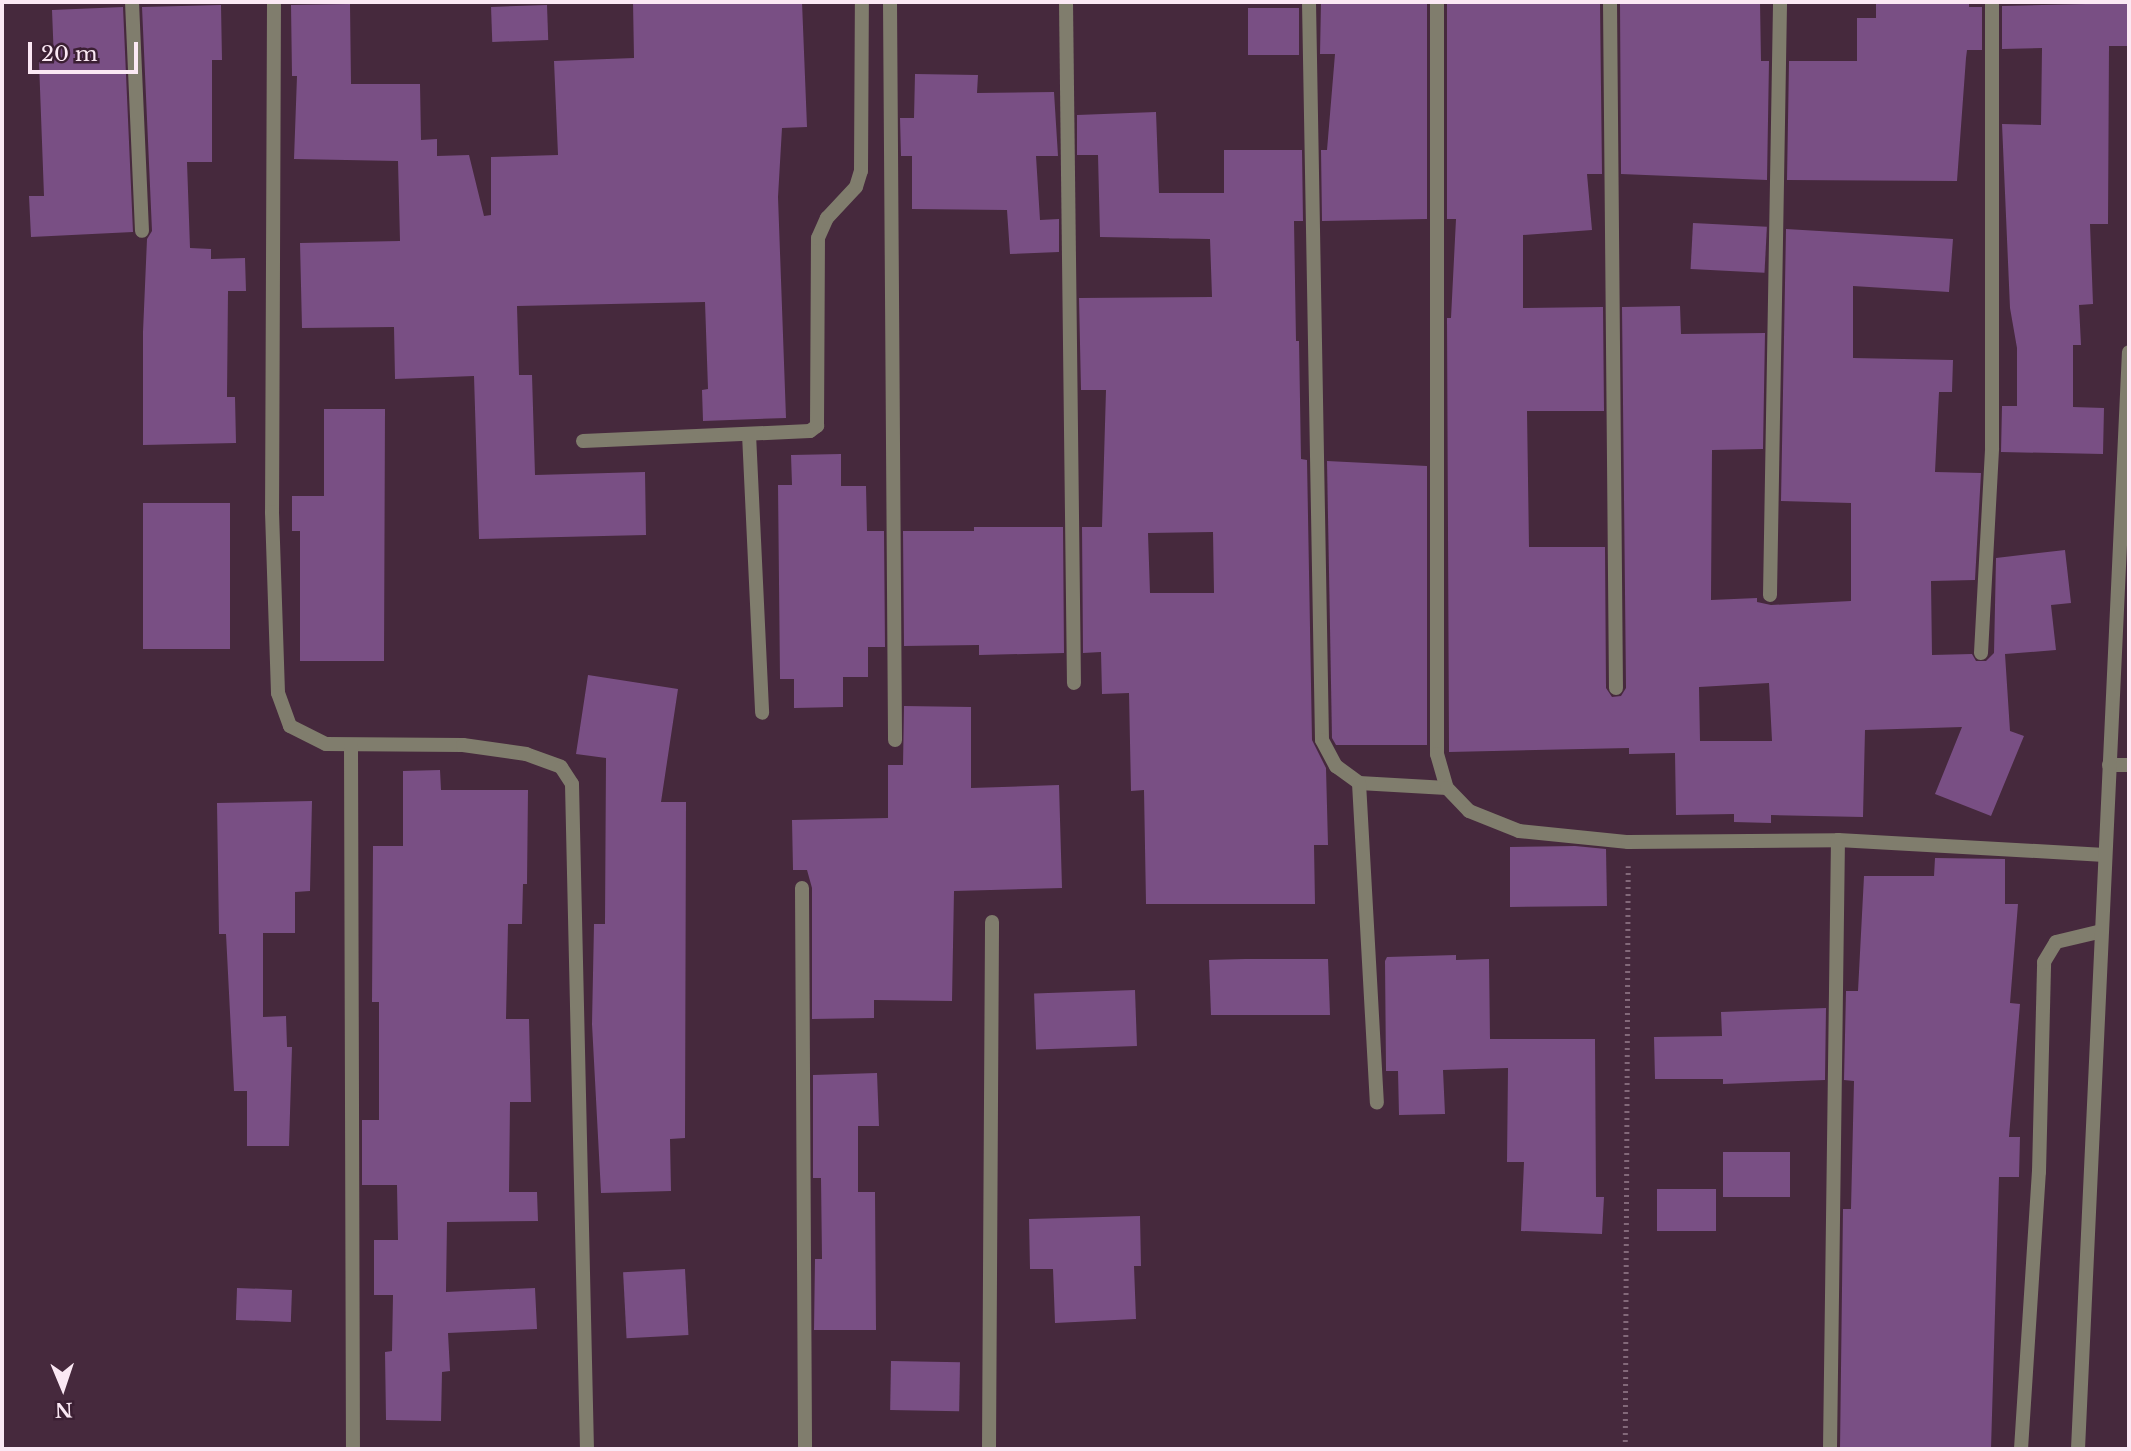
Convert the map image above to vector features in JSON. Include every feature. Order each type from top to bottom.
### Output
[{"type":"street","points":[[132,2],[142,232]]},
{"type":"street","points":[[274,2],[272,512],[278,693],[290,726],[326,744],[463,745],[526,754],[561,767],[572,784],[587,1449]]},
{"type":"street","points":[[583,441],[810,431],[818,422],[818,238],[827,218],[856,187],[861,171],[862,2]]},
{"type":"street","points":[[890,2],[895,740]]},
{"type":"street","points":[[1066,2],[1074,683]]},
{"type":"street","points":[[1309,2],[1319,723],[1322,740],[1336,766],[1359,783],[1447,788]]},
{"type":"street","points":[[1437,2],[1437,754],[1447,788],[1469,811],[1519,831],[1628,842],[1838,840],[2105,855]]},
{"type":"street","points":[[1610,2],[1616,688]]},
{"type":"street","points":[[1770,595],[1780,2]]},
{"type":"street","points":[[1981,653],[1992,448],[1992,2]]},
{"type":"street","points":[[2078,1449],[2109,765],[2125,500],[2129,352]]},
{"type":"street","points":[[749,434],[762,713]]},
{"type":"street","points":[[351,746],[353,1449]]},
{"type":"street","points":[[2109,765],[2129,765]]},
{"type":"street","points":[[1359,783],[1377,1102]]},
{"type":"street","points":[[1830,1449],[1838,840]]},
{"type":"street","points":[[802,888],[806,1449]]},
{"type":"street","points":[[989,1449],[992,922]]},
{"type":"street","points":[[2021,1449],[2039,1172],[2044,962],[2056,942],[2102,931]]},
{"type":"path","points":[[1625,1449],[1628,842]]},
{"type":"building","points":[[633,2],[802,2],[807,127],[782,128],[778,197],[786,418],[703,421],[702,390],[708,389],[705,302],[517,306],[519,375],[532,375],[535,475],[645,472],[646,535],[479,539],[474,376],[395,379],[394,327],[302,328],[300,243],[400,241],[398,161],[294,159],[297,76],[292,76],[291,5],[350,4],[351,84],[420,84],[421,140],[437,139],[437,156],[469,155],[484,216],[491,215],[491,157],[558,155],[554,61],[634,58]]},
{"type":"building","points":[[1321,2],[1427,2],[1427,219],[1322,221],[1321,150],[1327,150],[1335,54],[1320,54]]},
{"type":"building","points":[[1447,2],[1600,2],[1602,174],[1587,174],[1592,230],[1523,235],[1523,308],[1603,307],[1604,411],[1527,411],[1529,547],[1605,547],[1606,688],[1612,697],[1621,696],[1626,688],[1622,307],[1680,306],[1681,334],[1765,333],[1763,449],[1712,450],[1711,600],[1757,598],[1757,602],[1771,605],[1851,601],[1851,503],[1781,501],[1786,229],[1953,239],[1949,292],[1853,286],[1853,358],[1953,360],[1952,392],[1939,392],[1935,472],[1981,473],[1975,580],[1931,581],[1932,655],[1972,654],[1976,661],[1986,661],[1994,653],[1996,558],[2065,550],[2071,603],[2051,605],[2056,650],[2005,654],[2010,731],[2024,736],[1991,816],[1935,794],[1962,727],[1865,730],[1863,817],[1771,815],[1771,823],[1734,822],[1734,814],[1676,815],[1675,753],[1629,754],[1629,748],[1449,752],[1447,318],[1451,318],[1456,219],[1447,219]],"holes":[[[1769,683],[1772,741],[1700,741],[1699,687]]]},
{"type":"building","points":[[1620,2],[1760,2],[1761,61],[1769,61],[1767,180],[1621,174]]},
{"type":"building","points":[[1876,2],[1969,2],[1969,7],[1982,7],[1982,50],[1967,50],[1957,181],[1787,180],[1789,61],[1857,61],[1857,18],[1876,18]]},
{"type":"building","points":[[2129,3],[2129,46],[2109,46],[2108,224],[2090,224],[2093,304],[2079,305],[2081,345],[2073,345],[2073,407],[2104,408],[2103,454],[2001,452],[2002,406],[2017,406],[2017,348],[2010,308],[2002,124],[2041,125],[2042,48],[2002,49],[2002,6]]},
{"type":"building","points":[[221,5],[222,60],[212,60],[212,162],[187,162],[190,248],[211,249],[211,259],[245,258],[246,291],[228,291],[227,397],[235,397],[236,443],[143,445],[143,332],[147,239],[152,231],[142,7]]},
{"type":"building","points":[[547,5],[548,40],[492,42],[491,7]]},
{"type":"building","points":[[123,7],[133,232],[31,237],[29,196],[44,196],[39,62],[54,61],[52,10]]},
{"type":"building","points":[[1248,8],[1299,8],[1299,55],[1248,55]]},
{"type":"building","points":[[915,74],[978,75],[977,93],[1054,92],[1058,156],[1036,156],[1040,220],[1059,219],[1059,252],[1010,254],[1007,210],[912,209],[912,156],[901,156],[900,118],[914,118]]},
{"type":"building","points":[[1156,112],[1159,193],[1224,193],[1224,150],[1302,150],[1303,221],[1294,221],[1296,341],[1299,341],[1301,459],[1307,460],[1312,740],[1326,768],[1328,845],[1314,845],[1315,904],[1146,904],[1144,790],[1131,791],[1129,693],[1102,694],[1101,652],[1083,653],[1082,527],[1102,527],[1106,390],[1081,390],[1079,298],[1212,297],[1210,239],[1100,237],[1098,155],[1077,155],[1077,115]],"holes":[[[1213,532],[1214,593],[1150,593],[1148,533]]]},
{"type":"building","points":[[1693,223],[1767,227],[1764,273],[1691,269]]},
{"type":"building","points":[[324,409],[385,409],[384,661],[300,661],[300,531],[292,531],[292,496],[324,496]]},
{"type":"building","points":[[841,454],[841,486],[866,486],[867,531],[884,531],[885,647],[868,647],[868,677],[843,677],[843,707],[794,708],[794,679],[780,679],[778,485],[792,485],[791,455]]},
{"type":"building","points":[[1327,461],[1427,466],[1427,745],[1336,745],[1332,738]]},
{"type":"building","points":[[143,503],[230,503],[230,649],[143,649]]},
{"type":"building","points":[[974,527],[1063,527],[1064,653],[979,655],[979,645],[904,646],[903,531],[974,531]]},
{"type":"building","points":[[588,675],[678,689],[661,802],[686,802],[685,1138],[670,1139],[671,1191],[601,1193],[592,1024],[594,924],[605,924],[606,758],[576,754]]},
{"type":"building","points":[[904,706],[971,707],[971,788],[1059,785],[1062,888],[954,891],[952,1001],[874,1000],[874,1018],[812,1019],[812,888],[807,870],[793,870],[792,820],[888,818],[888,765],[903,765]]},
{"type":"building","points":[[440,770],[441,790],[528,790],[527,884],[523,884],[522,924],[508,924],[506,1019],[529,1019],[531,1102],[510,1102],[509,1192],[537,1192],[538,1221],[447,1222],[446,1292],[535,1288],[537,1329],[448,1333],[450,1371],[442,1372],[441,1421],[386,1420],[385,1352],[392,1351],[393,1295],[374,1295],[374,1240],[398,1240],[397,1185],[362,1185],[362,1120],[379,1120],[379,1002],[372,1002],[373,846],[403,846],[403,771]]},
{"type":"building","points":[[312,801],[310,891],[295,892],[295,933],[263,933],[263,1017],[286,1016],[287,1047],[292,1047],[289,1146],[247,1146],[247,1091],[234,1091],[226,934],[219,934],[217,803]]},
{"type":"building","points":[[1575,846],[1606,849],[1607,906],[1510,907],[1510,847]]},
{"type":"building","points":[[1935,858],[2005,859],[2005,904],[2018,904],[2010,1003],[2020,1004],[2009,1137],[2020,1137],[2019,1177],[1999,1177],[1991,1449],[1840,1449],[1843,1209],[1851,1209],[1854,1081],[1844,1080],[1846,991],[1858,991],[1864,876],[1934,876]]},
{"type":"building","points":[[1456,955],[1456,960],[1489,959],[1490,1039],[1595,1039],[1596,1197],[1604,1197],[1602,1234],[1521,1231],[1524,1162],[1507,1162],[1508,1068],[1443,1070],[1445,1114],[1399,1115],[1398,1071],[1386,1071],[1385,961],[1387,957]]},
{"type":"building","points":[[1328,959],[1330,1015],[1211,1015],[1209,960]]},
{"type":"building","points":[[1135,990],[1137,1046],[1036,1049],[1034,994]]},
{"type":"building","points":[[1826,1008],[1825,1080],[1723,1084],[1723,1079],[1655,1079],[1654,1037],[1722,1036],[1721,1012]]},
{"type":"building","points":[[877,1073],[879,1126],[858,1126],[858,1192],[875,1192],[876,1330],[814,1330],[815,1259],[822,1259],[821,1178],[813,1178],[813,1075]]},
{"type":"building","points":[[1723,1152],[1790,1152],[1790,1197],[1723,1197]]},
{"type":"building","points":[[1657,1189],[1716,1189],[1716,1231],[1657,1231]]},
{"type":"building","points":[[1140,1216],[1141,1266],[1134,1266],[1136,1319],[1055,1323],[1053,1269],[1030,1269],[1029,1219]]},
{"type":"building","points":[[685,1269],[688,1335],[627,1338],[623,1272]]},
{"type":"building","points":[[237,1288],[292,1290],[291,1322],[236,1320]]},
{"type":"building","points":[[891,1361],[960,1362],[959,1411],[890,1410]]}]
